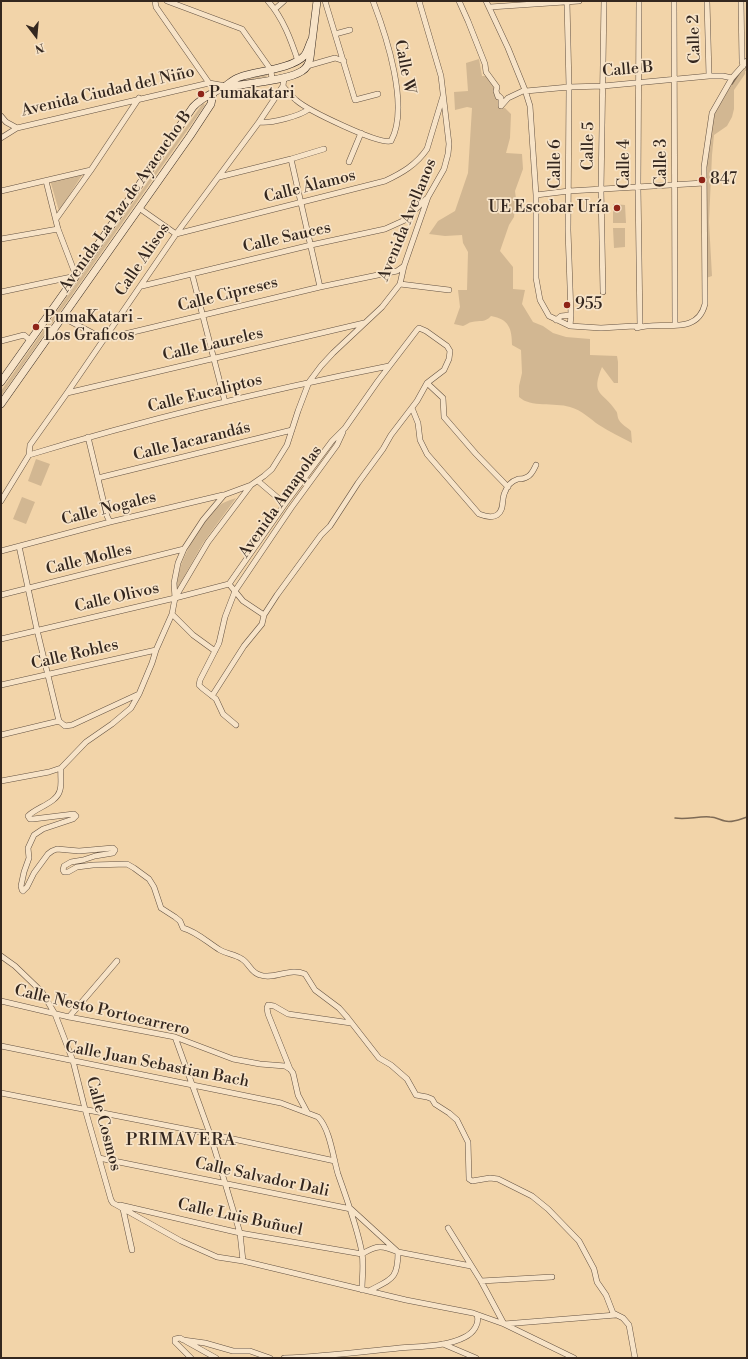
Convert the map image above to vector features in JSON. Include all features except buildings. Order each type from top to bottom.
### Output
[{"type":"main road","points":[[307,66],[310,58],[317,1]]},
{"type":"main road","points":[[1,382],[193,107],[199,101],[226,86],[231,80],[271,70],[298,60],[306,53],[312,39]]},
{"type":"main road","name":"Avenida Ciudad del Niño","points":[[226,86],[284,78],[295,75],[307,66]]},
{"type":"main road","name":"Avenida La Paz de Ayacucho B","points":[[1,404],[211,104],[212,93]]},
{"type":"street","points":[[155,1],[156,7],[209,83]]},
{"type":"street","points":[[167,1],[242,29],[271,70],[272,80]]},
{"type":"street","points":[[268,1],[275,9],[293,44],[298,60]]},
{"type":"street","points":[[275,9],[284,1]]},
{"type":"street","points":[[325,1],[355,100],[378,94]]},
{"type":"street","name":"Calle W","points":[[361,133],[389,142],[392,139],[398,115],[397,89],[385,36],[373,1]]},
{"type":"street","name":"Avenida Avellanos","points":[[224,494],[251,485],[258,481],[272,468],[288,445],[309,382],[320,366],[364,322],[382,307],[400,284],[404,266],[428,197],[444,169],[448,154],[448,129],[441,76],[419,1]]},
{"type":"street","points":[[459,1],[485,64],[486,72],[497,88],[496,91],[498,97],[499,96],[501,98],[501,106],[508,98],[526,90]]},
{"type":"street","points":[[486,1],[490,6],[526,90],[531,116],[536,195],[537,290],[540,300],[549,316],[571,326],[595,328],[691,324],[700,316],[704,304],[705,154],[712,113],[732,78],[747,61]]},
{"type":"street","points":[[490,6],[517,3],[579,1]]},
{"type":"street","name":"Calle 5","points":[[603,292],[601,190],[604,1]]},
{"type":"street","name":"Calle 4","points":[[639,1],[639,327]]},
{"type":"street","name":"Calle 3","points":[[674,1],[676,325]]},
{"type":"street","name":"Calle 2","points":[[706,1],[709,76]]},
{"type":"street","points":[[741,1],[743,66]]},
{"type":"street","name":"Calle 6","points":[[567,2],[569,87],[568,230],[571,326]]},
{"type":"street","points":[[335,34],[350,30]]},
{"type":"street","points":[[307,66],[335,58],[344,61]]},
{"type":"street","name":"Calle B","points":[[526,90],[603,86],[709,76],[723,76],[732,78]]},
{"type":"street","name":"Calle Alisos","points":[[1,501],[29,455],[30,445],[142,286],[176,234],[259,122],[283,86],[284,78]]},
{"type":"street","name":"Avenida Ciudad del Niño","points":[[1,116],[6,122],[17,128],[139,98],[209,83],[226,86]]},
{"type":"street","points":[[283,86],[296,100],[309,109],[361,133],[349,162]]},
{"type":"street","name":"Calle Álamos","points":[[176,234],[385,181],[401,174],[412,166],[427,149],[443,93]]},
{"type":"street","points":[[56,219],[139,98]]},
{"type":"street","points":[[259,122],[265,123],[275,121],[303,113],[309,109]]},
{"type":"street","points":[[1,138],[17,128]]},
{"type":"street","points":[[219,177],[324,149]]},
{"type":"street","points":[[291,159],[320,287]]},
{"type":"street","points":[[1,191],[91,170]]},
{"type":"street","points":[[1,292],[76,276],[58,229],[46,181]]},
{"type":"street","points":[[536,195],[569,191],[675,184],[704,184]]},
{"type":"street","name":"Calle Sauces","points":[[142,286],[311,245],[385,229],[405,220],[428,197]]},
{"type":"street","points":[[139,208],[176,234]]},
{"type":"street","points":[[1,239],[58,229]]},
{"type":"street","name":"Calle Cipreses","points":[[104,339],[320,287],[397,271],[404,266]]},
{"type":"street","points":[[192,274],[225,402]]},
{"type":"street","points":[[400,284],[449,290]]},
{"type":"street","points":[[556,320],[561,316],[571,315]]},
{"type":"street","points":[[62,317],[104,339]]},
{"type":"street","name":"Calle Laureles","points":[[67,393],[364,322]]},
{"type":"street","name":"Avenida Amapolas","points":[[229,584],[259,540],[332,441],[345,428],[389,366],[420,328],[445,344],[450,351],[449,359],[444,370],[427,383]]},
{"type":"street","points":[[1,341],[24,335],[30,341]]},
{"type":"street","name":"Calle Eucaliptos","points":[[29,455],[88,437],[225,402],[309,382],[389,366]]},
{"type":"street","points":[[236,725],[226,717],[216,699],[212,696],[244,646],[262,624],[264,615],[277,595],[330,526],[358,483],[383,450],[391,435],[412,408],[427,383],[443,398],[444,417],[476,454],[508,487]]},
{"type":"street","points":[[412,408],[418,423],[420,440],[427,454],[477,512],[485,516],[494,516],[499,514],[505,492],[508,487],[514,481],[524,479],[529,476],[536,465]]},
{"type":"street","name":"Avenida Amapolas","points":[[212,696],[202,688],[199,682],[218,643],[225,617],[235,591],[291,508],[337,445],[345,428]]},
{"type":"street","name":"Calle Jacarandás","points":[[98,478],[292,430]]},
{"type":"street","points":[[88,437],[107,516],[110,522]]},
{"type":"street","points":[[258,481],[285,504]]},
{"type":"street","points":[[175,598],[208,542],[251,485]]},
{"type":"street","points":[[1,781],[49,772],[61,768],[86,742],[112,724],[131,708],[140,694],[156,650],[172,614],[175,598],[175,574],[184,549],[203,520],[224,494]]},
{"type":"street","name":"Calle Nogales","points":[[1,551],[224,494]]},
{"type":"street","points":[[19,546],[47,674],[59,721],[65,726],[72,725],[140,694]]},
{"type":"street","name":"Calle Molles","points":[[1,595],[184,549]]},
{"type":"street","points":[[229,584],[243,601],[264,615]]},
{"type":"street","name":"Calle Olivos","points":[[1,639],[229,584]]},
{"type":"street","points":[[172,614],[193,635],[214,651]]},
{"type":"street","name":"Calle Robles","points":[[1,685],[156,650]]},
{"type":"street","points":[[1,735],[59,721]]},
{"type":"street","points":[[61,768],[61,789],[59,793],[55,798],[31,813],[28,818],[47,818],[74,814],[76,816],[75,818],[55,826],[43,829],[34,835],[28,848],[29,858],[23,875],[22,890],[24,891],[26,889],[34,873],[52,851],[57,849],[79,851],[112,848],[115,850],[113,853],[71,862],[64,866],[63,870],[68,872],[77,867],[127,864],[149,879],[154,887],[161,908],[180,921],[183,928],[191,930],[220,950],[243,959],[256,974],[261,976],[297,972],[305,974],[315,990],[339,1008],[378,1058],[391,1065],[407,1079],[416,1095],[432,1099],[435,1104],[457,1120],[468,1142],[469,1179],[472,1181],[490,1178],[498,1179],[532,1196],[548,1209],[579,1241],[594,1269],[597,1282],[606,1295],[613,1313],[616,1316]]},
{"type":"street","name":"Calle Cosmos","points":[[1,956],[15,966],[42,992],[55,1014],[73,1061],[98,1158],[113,1203]]},
{"type":"street","points":[[68,1017],[117,961]]},
{"type":"street","name":"Calle Nesto Portocarrero","points":[[1,1002],[68,1017],[175,1037],[233,1059],[260,1064],[280,1065],[290,1069]]},
{"type":"street","points":[[351,1023],[288,1014],[274,1006],[268,1005],[267,1008],[268,1014],[295,1078],[298,1095],[308,1112],[318,1117],[326,1130],[351,1209],[362,1254],[362,1290]]},
{"type":"street","points":[[175,1037],[210,1134],[240,1233],[243,1261]]},
{"type":"street","name":"Calle Juan Sebastian Bach","points":[[1,1046],[281,1103],[308,1112]]},
{"type":"street","points":[[1,1093],[210,1134],[335,1161]]},
{"type":"street","name":"Calle Salvador Dali","points":[[98,1158],[351,1209]]},
{"type":"street","points":[[113,1203],[181,1241],[217,1257],[243,1261],[369,1292],[477,1315],[504,1324],[574,1358]]},
{"type":"street","name":"Calle Luis Buñuel","points":[[113,1203],[240,1233],[362,1254]]},
{"type":"street","points":[[123,1209],[132,1250]]},
{"type":"street","points":[[351,1209],[398,1252],[398,1265],[395,1275],[369,1292]]},
{"type":"street","points":[[448,1228],[504,1324]]},
{"type":"street","points":[[362,1254],[373,1248],[382,1246],[398,1252],[471,1266]]},
{"type":"street","points":[[480,1281],[552,1277]]},
{"type":"street","points":[[284,1358],[443,1344],[464,1337],[471,1332],[477,1325],[477,1315]]},
{"type":"street","points":[[504,1324],[616,1316],[623,1318],[629,1325],[635,1358]]},
{"type":"street","points":[[191,1358],[175,1340],[178,1338],[205,1343],[233,1351],[250,1352],[270,1358]]},
{"type":"street","points":[[184,1340],[216,1358]]},
{"type":"street","points":[[443,1344],[476,1358]]},
{"type":"shaded area","points":[[479,59],[482,76],[486,76],[493,86],[501,108],[505,108],[511,114],[510,138],[506,153],[522,154],[523,169],[515,191],[516,199],[514,217],[509,225],[500,251],[513,267],[513,289],[525,290],[522,304],[533,322],[543,326],[553,333],[566,337],[590,339],[590,355],[617,356],[618,383],[614,383],[602,367],[597,383],[600,392],[617,412],[618,419],[631,431],[632,443],[603,428],[582,412],[574,408],[536,404],[519,397],[519,386],[522,373],[521,350],[512,345],[510,330],[506,322],[497,317],[491,316],[484,320],[471,322],[463,326],[454,324],[460,307],[458,290],[467,290],[468,252],[463,243],[462,235],[445,236],[429,234],[438,221],[455,211],[468,173],[472,108],[467,107],[455,110],[454,92],[468,91],[466,63]]},
{"type":"shaded area","points":[[747,65],[747,71],[745,71],[745,74],[734,90],[734,109],[732,117],[727,126],[714,135],[709,222],[712,276],[706,278],[706,158],[714,112],[736,77]]},
{"type":"shaded area","points":[[265,74],[267,75],[266,78],[240,80]]},
{"type":"shaded area","points":[[203,103],[205,105],[1,396],[1,391]]},
{"type":"shaded area","points":[[84,172],[59,211],[50,180]]},
{"type":"shaded area","points":[[613,204],[625,205],[626,223],[613,223]]},
{"type":"shaded area","points":[[613,228],[625,228],[625,247],[614,248]]},
{"type":"shaded area","points":[[36,459],[50,464],[41,486],[28,481]]},
{"type":"shaded area","points":[[22,497],[35,502],[26,524],[13,519]]},
{"type":"shaded area","points":[[236,498],[203,543],[177,589],[177,580],[184,557],[197,533],[219,506]]},
{"type":"waterway","points":[[732,84],[740,72]]},
{"type":"waterway","points":[[675,818],[684,819],[712,817],[731,822],[747,817]]},
{"type":"place","name":"Pumakatari","points":[[201,94]]},
{"type":"place","name":"847","points":[[702,180]]},
{"type":"place","name":"UE Escobar Uría","points":[[617,208]]},
{"type":"place","name":"955","points":[[567,305]]},
{"type":"place","name":"PumaKatari - Los Graficos","points":[[36,327]]},
{"type":"district","name":"PRIMAVERA","points":[[181,1141]]}]
